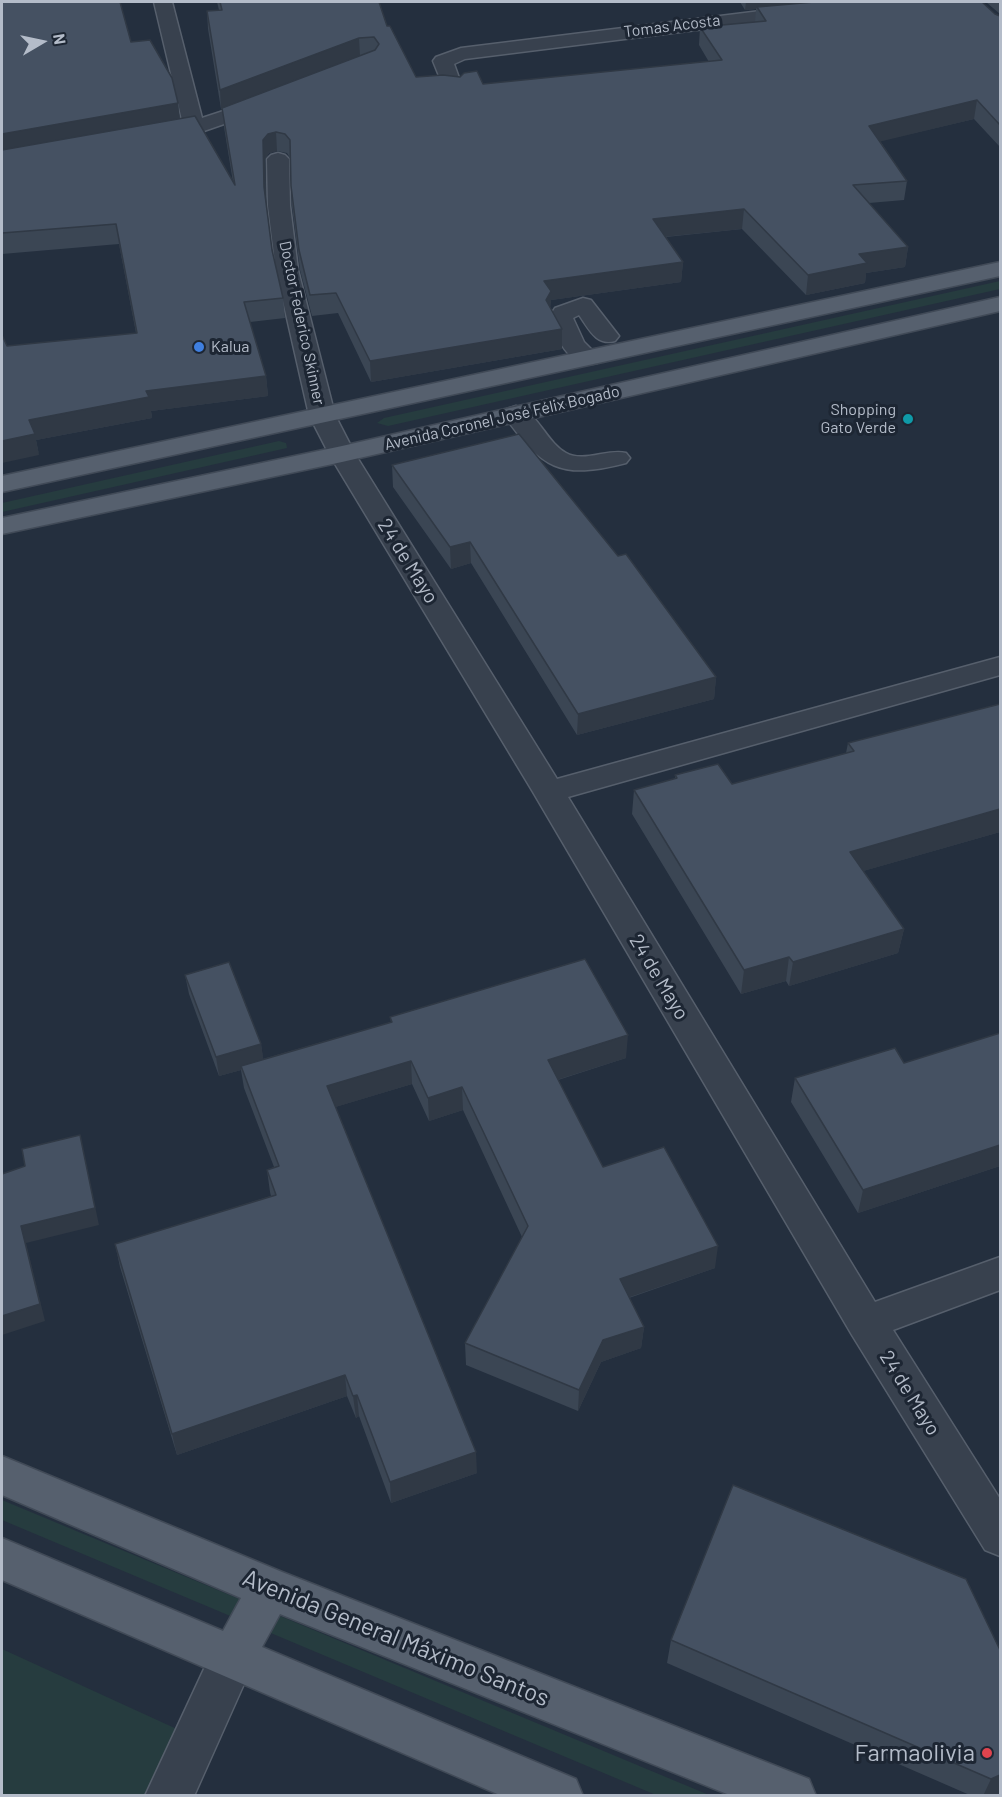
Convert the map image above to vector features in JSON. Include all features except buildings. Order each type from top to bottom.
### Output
[{"type":"main road","points":[[2,484],[1000,268]]},
{"type":"main road","name":"Avenida Coronel José Félix Bogado","points":[[2,526],[342,454],[1000,304]]},
{"type":"main road","name":"Avenida General Máximo Santos","points":[[2,1475],[270,1589],[792,1796]]},
{"type":"main road","points":[[2,1559],[559,1796]]},
{"type":"main road","points":[[233,1657],[270,1589]]},
{"type":"street","points":[[163,2],[194,128]]},
{"type":"street","name":"Tomas Acosta","points":[[453,89],[443,63],[445,58],[477,51],[818,10]]},
{"type":"street","points":[[137,138],[194,128],[283,96]]},
{"type":"street","name":"Doctor Federico Skinner","points":[[278,159],[279,206],[287,270],[322,415]]},
{"type":"street","points":[[588,358],[570,340],[561,316],[583,305],[607,336]]},
{"type":"street","points":[[516,414],[553,457],[567,465],[585,465],[617,458]]},
{"type":"street","name":"24 de Mayo","points":[[322,415],[342,454],[549,792],[866,1323],[1000,1536]]},
{"type":"street","points":[[549,792],[1000,666]]},
{"type":"street","points":[[866,1323],[1000,1273]]},
{"type":"street","points":[[169,1796],[233,1657]]},
{"type":"green space","points":[[1000,281],[1000,289],[388,426],[377,423],[384,418]]},
{"type":"green space","points":[[279,441],[286,443],[287,448],[2,512],[2,503]]},
{"type":"green space","points":[[2,1500],[709,1795],[656,1795],[2,1520]]},
{"type":"green space","points":[[2,1649],[203,1741],[170,1795],[2,1796]]},
{"type":"place","name":"Kalua","points":[[199,347]]},
{"type":"place","name":"Shopping Gato Verde","points":[[908,419]]},
{"type":"place","name":"Farmaolivia","points":[[987,1753]]}]
